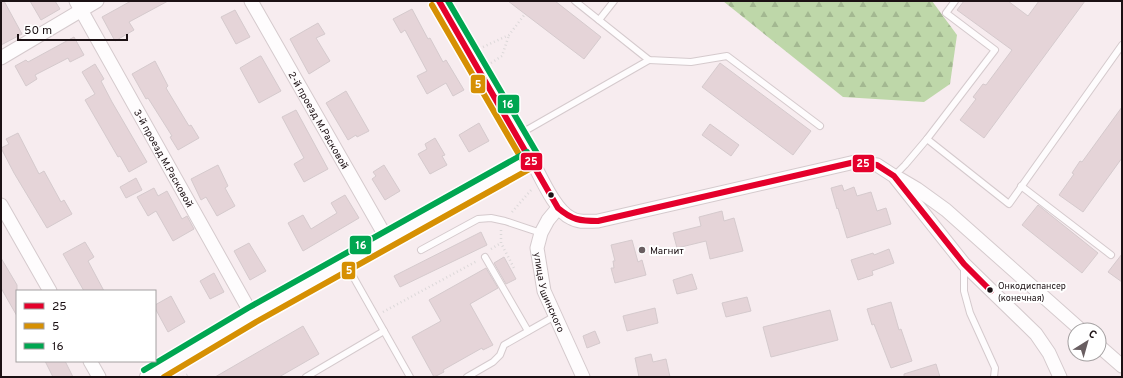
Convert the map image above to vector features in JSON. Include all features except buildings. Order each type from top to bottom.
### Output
[{"type":"street","points":[[1,58],[79,5],[97,1]]},
{"type":"street","name":"2-й проезд М.Расковой","points":[[251,1],[386,239]]},
{"type":"street","points":[[439,1],[558,208],[570,218],[578,221],[598,222],[855,162],[877,165],[918,189],[946,210],[1072,322]]},
{"type":"street","name":"3-й проезд М.Расковой","points":[[79,5],[252,315]]},
{"type":"street","points":[[148,377],[345,262],[531,159]]},
{"type":"street","points":[[894,176],[964,264],[1036,334],[1049,353],[1060,377]]},
{"type":"street","points":[[1,206],[49,290]]},
{"type":"street","name":"улица Ушинского","points":[[558,208],[548,220],[541,232],[537,248],[544,291],[583,377]]},
{"type":"street","points":[[1107,353],[1122,366]]},
{"type":"street","points":[[91,362],[99,377]]},
{"type":"lane","points":[[574,1],[649,60]]},
{"type":"lane","points":[[599,20],[614,1]]},
{"type":"lane","points":[[894,176],[906,165],[927,139],[995,50],[946,12],[955,1]]},
{"type":"lane","points":[[927,139],[1009,204],[1122,45]]},
{"type":"lane","points":[[517,135],[649,60],[692,62],[727,56],[820,126]]},
{"type":"lane","points":[[1022,186],[1111,255]]},
{"type":"lane","points":[[421,250],[478,219],[491,218],[541,232]]},
{"type":"lane","points":[[485,257],[528,331]]},
{"type":"lane","points":[[345,262],[410,377]]},
{"type":"lane","points":[[964,264],[964,291],[970,313],[995,368],[994,377]]},
{"type":"lane","points":[[468,377],[494,362],[500,355],[504,345],[555,316]]},
{"type":"lane","points":[[306,377],[384,331]]},
{"type":"path","points":[[493,62],[502,56],[510,34],[525,14]]},
{"type":"path","points":[[484,46],[510,34]]},
{"type":"path","points":[[376,316],[485,257]]},
{"type":"path","points":[[183,377],[190,373]]},
{"type":"green space","points":[[723,1],[932,1],[957,35],[950,84],[924,102],[843,97]]},
{"type":"transit line","name":"25","points":[[439,1],[558,208],[568,215],[581,220],[598,221],[855,162],[877,165],[894,176],[964,264],[991,291]]},
{"type":"transit line","name":"16","points":[[448,1],[538,155]]},
{"type":"transit line","name":"5","points":[[432,5],[524,163]]},
{"type":"transit line","name":"16","points":[[144,370],[248,308],[527,152]]},
{"type":"transit line","name":"5","points":[[164,377],[256,322],[535,166]]},
{"type":"place","name":"Магнит","points":[[642,250]]},
{"type":"place","name":"Онкодиспансер (конечная)","points":[[990,290]]}]
